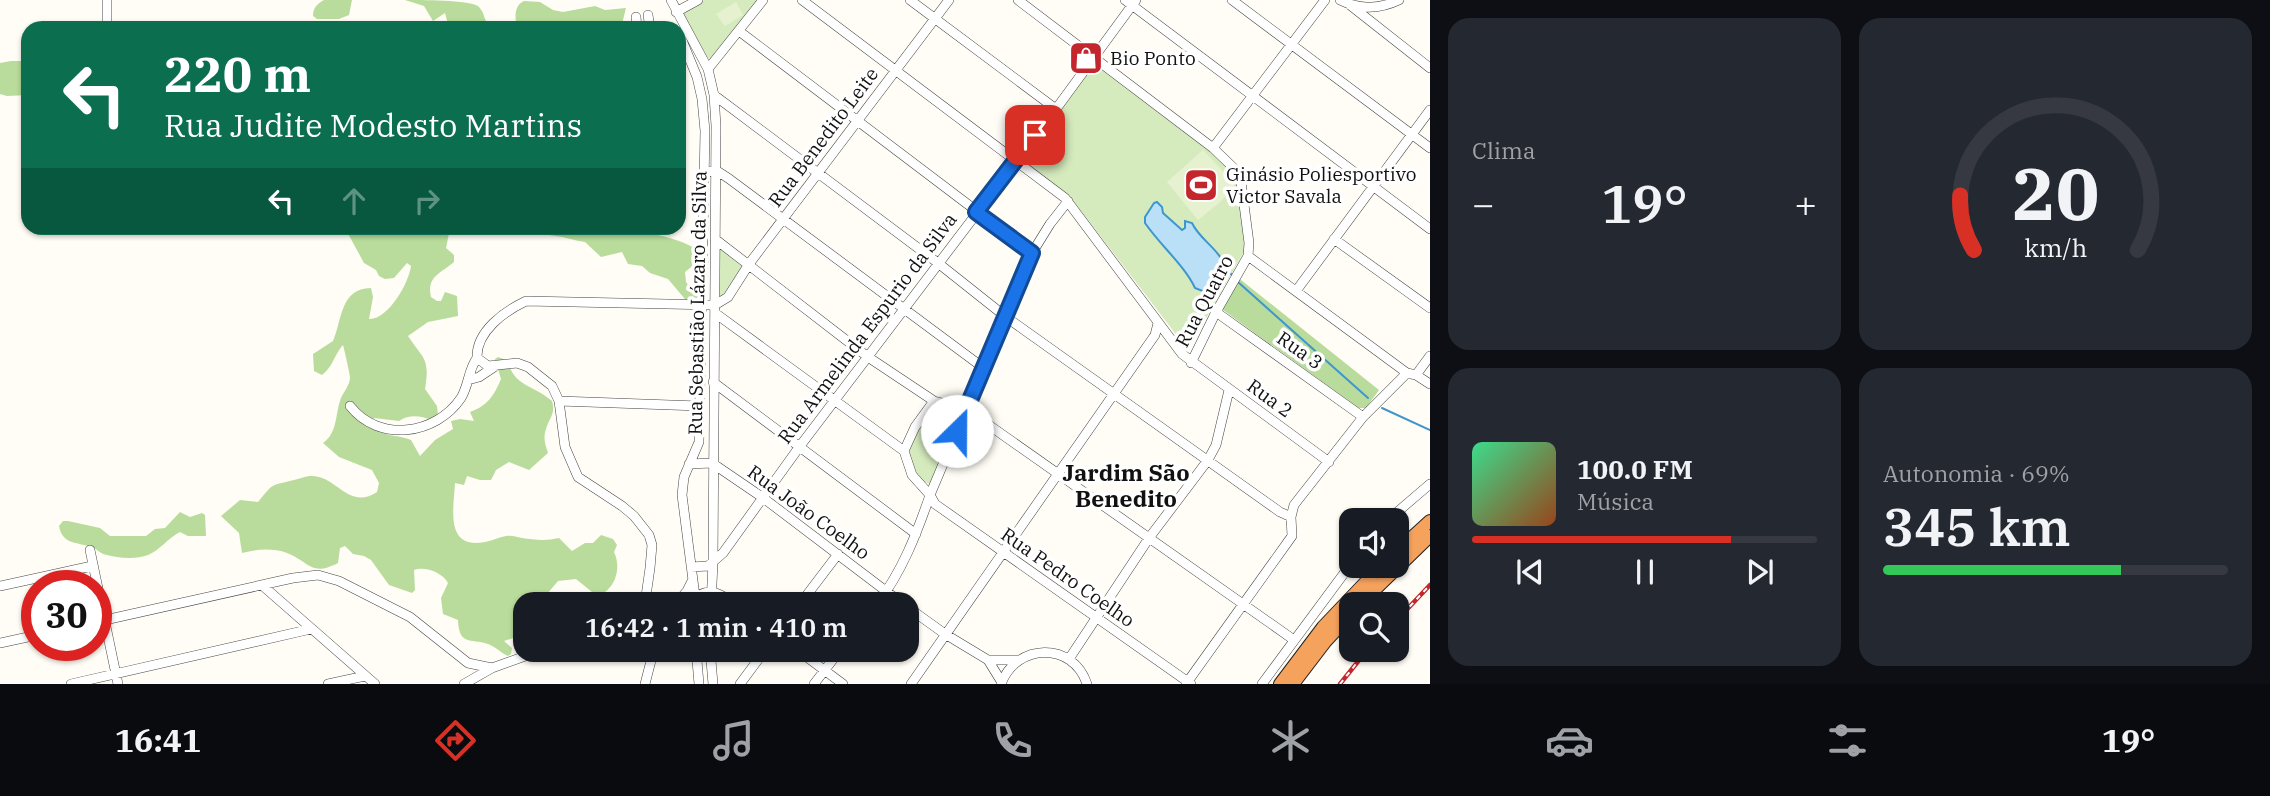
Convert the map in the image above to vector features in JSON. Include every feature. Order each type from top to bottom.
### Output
[{"type":"highway","points":[[1409,540],[1430,521]]},
{"type":"highway","points":[[1372,592],[1430,536]]},
{"type":"highway","points":[[1280,684],[1323,627],[1370,578]]},
{"type":"highway","points":[[1293,684],[1339,627]]},
{"type":"street","points":[[107,0],[107,21]]},
{"type":"street","name":"Rua Sebastião Lázaro da Silva","points":[[671,0],[681,21]]},
{"type":"street","points":[[677,14],[698,0]]},
{"type":"street","points":[[708,69],[763,0]]},
{"type":"street","name":"Rua 2","points":[[802,0],[1068,201],[1175,346],[1191,363],[1329,462]]},
{"type":"street","points":[[910,0],[1056,109]]},
{"type":"street","name":"Rua Benedito Leite","points":[[715,306],[728,297],[783,218],[949,0]]},
{"type":"street","points":[[1018,0],[1213,148],[1240,174],[1249,243],[1248,256],[1411,374],[1430,384]]},
{"type":"street","points":[[1233,0],[1430,148]]},
{"type":"street","points":[[1213,148],[1325,0]]},
{"type":"street","points":[[1340,0],[1430,68]]},
{"type":"street","points":[[1350,5],[1381,7],[1399,0]]},
{"type":"street","points":[[1131,2],[1430,229]]},
{"type":"street","name":"Rua Armelinda Espurio da Silva","points":[[713,563],[1094,58],[1131,2]]},
{"type":"street","name":"Rua Sebastião Lázaro da Silva","points":[[677,14],[678,21]]},
{"type":"street","points":[[648,16],[649,21]]},
{"type":"street","points":[[636,17],[636,21]]},
{"type":"street","name":"Rua Sebastião Lázaro da Silva","points":[[686,30],[708,69],[714,95],[717,171],[711,591]]},
{"type":"street","points":[[738,31],[1032,253]]},
{"type":"street","name":"Rua Sebastião Lázaro da Silva","points":[[686,51],[697,77],[702,99],[705,139],[699,442],[684,477],[681,495],[695,592]]},
{"type":"street","points":[[714,95],[1112,395],[1291,517]]},
{"type":"street","points":[[1296,291],[1430,110]]},
{"type":"street","points":[[704,172],[717,171],[985,369]]},
{"type":"street","points":[[887,592],[916,534],[1032,253],[1049,224],[1068,201]]},
{"type":"street","points":[[715,239],[868,357],[934,401],[966,409],[1294,640]]},
{"type":"street","points":[[1334,239],[1430,308]]},
{"type":"street","name":"Rua Quatro","points":[[1191,363],[1248,256]]},
{"type":"street","points":[[350,406],[364,419],[389,429],[412,431],[430,425],[448,413],[462,396],[471,366],[477,358],[480,342],[499,317],[507,310],[526,302],[702,302],[715,306],[835,402],[904,451],[915,426],[934,401]]},
{"type":"street","name":"Rua 3","points":[[1216,312],[1363,417]]},
{"type":"street","points":[[911,684],[1155,335],[1158,323]]},
{"type":"street","points":[[1188,683],[1292,536],[1291,517],[1294,505],[1363,417],[1430,356]]},
{"type":"street","points":[[477,358],[494,367],[517,363],[552,386],[558,401],[565,447],[579,477],[622,506],[649,535],[652,545],[647,592]]},
{"type":"street","points":[[468,380],[479,377],[494,367]]},
{"type":"street","points":[[713,382],[916,534]]},
{"type":"street","points":[[1069,659],[1149,538],[1208,460],[1216,445],[1229,390]]},
{"type":"street","points":[[558,401],[699,406]]},
{"type":"street","name":"Rua Pedro Coelho","points":[[904,451],[912,475],[935,504],[1188,683]]},
{"type":"street","points":[[689,464],[712,463]]},
{"type":"street","name":"Rua João Coelho","points":[[712,463],[887,592]]},
{"type":"street","points":[[1402,508],[1430,484]]},
{"type":"street","points":[[713,543],[728,545]]},
{"type":"street","points":[[90,550],[93,570]]},
{"type":"street","points":[[809,592],[838,554]]},
{"type":"street","points":[[691,567],[703,568],[713,563]]},
{"type":"street","points":[[0,586],[92,566]]},
{"type":"street","points":[[112,618],[293,578],[318,575],[339,580],[410,617],[468,663],[492,668]]},
{"type":"street","points":[[1262,684],[1340,578]]},
{"type":"street","points":[[686,592],[693,579]]},
{"type":"street","points":[[263,586],[375,684]]},
{"type":"street","points":[[711,591],[715,592]]},
{"type":"street","name":"Rua João Coelho","points":[[919,615],[988,660],[1001,683]]},
{"type":"street","points":[[71,684],[117,679],[311,629]]},
{"type":"street","points":[[0,643],[21,638]]},
{"type":"street","points":[[1001,683],[1008,669],[1018,660],[1030,653],[1043,651],[1069,659],[1078,667],[1087,684]]},
{"type":"street","points":[[468,682],[492,668],[513,660]]},
{"type":"street","points":[[988,660],[1018,660]]},
{"type":"street","points":[[112,661],[117,679]]},
{"type":"street","points":[[645,684],[651,662]]},
{"type":"street","points":[[697,662],[699,684]]},
{"type":"street","points":[[711,662],[713,684]]},
{"type":"street","points":[[740,684],[756,662]]},
{"type":"street","points":[[813,662],[843,684]]},
{"type":"street","points":[[814,684],[830,662]]},
{"type":"street","points":[[468,663],[468,682]]},
{"type":"street","points":[[328,684],[365,676]]},
{"type":"green space","points":[[324,0],[352,0],[349,15],[339,19],[317,19],[313,16],[314,11]]},
{"type":"green space","points":[[405,0],[473,4],[478,6],[487,21],[447,21],[445,13],[433,21],[424,6]]},
{"type":"green space","points":[[704,0],[758,0],[712,59],[707,58],[682,15],[683,11]]},
{"type":"green space","points":[[540,2],[553,10],[563,12],[595,6],[605,10],[626,8],[623,21],[516,21],[517,8],[521,3]]},
{"type":"green space","points":[[736,2],[743,15],[725,26],[716,14]]},
{"type":"green space","points":[[21,61],[21,95],[0,94],[0,63]]},
{"type":"green space","points":[[1095,63],[1240,175],[1245,250],[1188,350],[1072,199],[1021,159]]},
{"type":"green space","name":"Ginásio Poliesportivo Victor Savala","points":[[1203,150],[1234,183],[1234,187],[1198,220],[1167,182]]},
{"type":"green space","points":[[349,235],[449,235],[446,248],[454,255],[454,262],[436,276],[430,290],[431,297],[437,301],[441,301],[445,292],[457,296],[458,316],[428,322],[408,336],[426,365],[425,389],[437,406],[438,415],[432,420],[415,416],[399,421],[374,418],[373,422],[377,428],[390,435],[411,440],[420,456],[435,440],[453,429],[451,421],[474,421],[470,412],[489,400],[501,379],[495,359],[498,357],[508,361],[514,376],[552,401],[553,413],[545,435],[548,453],[529,470],[509,462],[496,470],[491,480],[467,476],[464,485],[455,483],[454,524],[463,540],[472,543],[508,536],[536,540],[559,538],[572,551],[585,543],[593,543],[601,535],[613,539],[617,545],[614,552],[617,572],[612,584],[604,592],[592,592],[576,579],[558,581],[549,592],[513,592],[513,638],[504,641],[512,648],[508,656],[488,644],[467,640],[461,634],[458,620],[443,614],[441,598],[448,583],[438,573],[423,569],[414,570],[415,590],[412,593],[389,585],[371,560],[353,554],[345,546],[340,548],[338,563],[322,569],[311,567],[282,551],[242,553],[239,533],[221,516],[240,500],[258,502],[273,486],[308,476],[327,480],[358,497],[367,497],[377,492],[379,483],[372,470],[339,457],[323,443],[334,428],[341,398],[350,380],[343,345],[322,375],[314,371],[313,354],[333,341],[344,307],[353,293],[371,288],[373,297],[369,319],[376,318],[396,299],[411,266],[407,263],[394,278],[385,279],[379,276],[376,270],[364,263]]},
{"type":"green space","points":[[550,235],[656,235],[682,242],[707,257],[709,263],[696,263],[685,272],[686,282],[699,300],[690,305],[668,279],[650,273],[642,266],[628,264],[622,252],[601,257],[585,242]]},
{"type":"green space","points":[[719,246],[745,266],[721,298],[719,297]]},
{"type":"green space","points":[[1236,276],[1379,390],[1366,408],[1358,408],[1219,307]]},
{"type":"green space","points":[[938,408],[962,412],[931,485],[916,477],[910,460],[910,443],[921,422]]},
{"type":"green space","points":[[180,512],[190,517],[202,513],[205,515],[206,536],[188,536],[180,532],[152,553],[137,558],[103,554],[92,547],[69,541],[63,536],[59,526],[63,521],[68,521],[100,528],[110,536],[146,536],[155,529],[165,528]]},
{"type":"water","points":[[1157,202],[1163,213],[1182,230],[1185,228],[1185,221],[1192,223],[1221,258],[1226,272],[1210,294],[1195,288],[1145,223],[1145,217]]},
{"type":"waterway","points":[[1226,269],[1232,275]]},
{"type":"waterway","points":[[1238,282],[1368,398]]},
{"type":"waterway","points":[[1382,408],[1430,430]]},
{"type":"railway","points":[[1409,607],[1430,585]]},
{"type":"railway","points":[[1340,684],[1358,662]]},
{"type":"place","name":"Bio Ponto","points":[[1086,58]]},
{"type":"place","name":"Ginásio Poliesportivo Victor Savala","points":[[1201,185]]},
{"type":"district","name":"Jardim São Benedito","points":[[1126,485]]},
{"type":"route","points":[[957,431],[1032,253],[976,212],[1035,135]]}]
